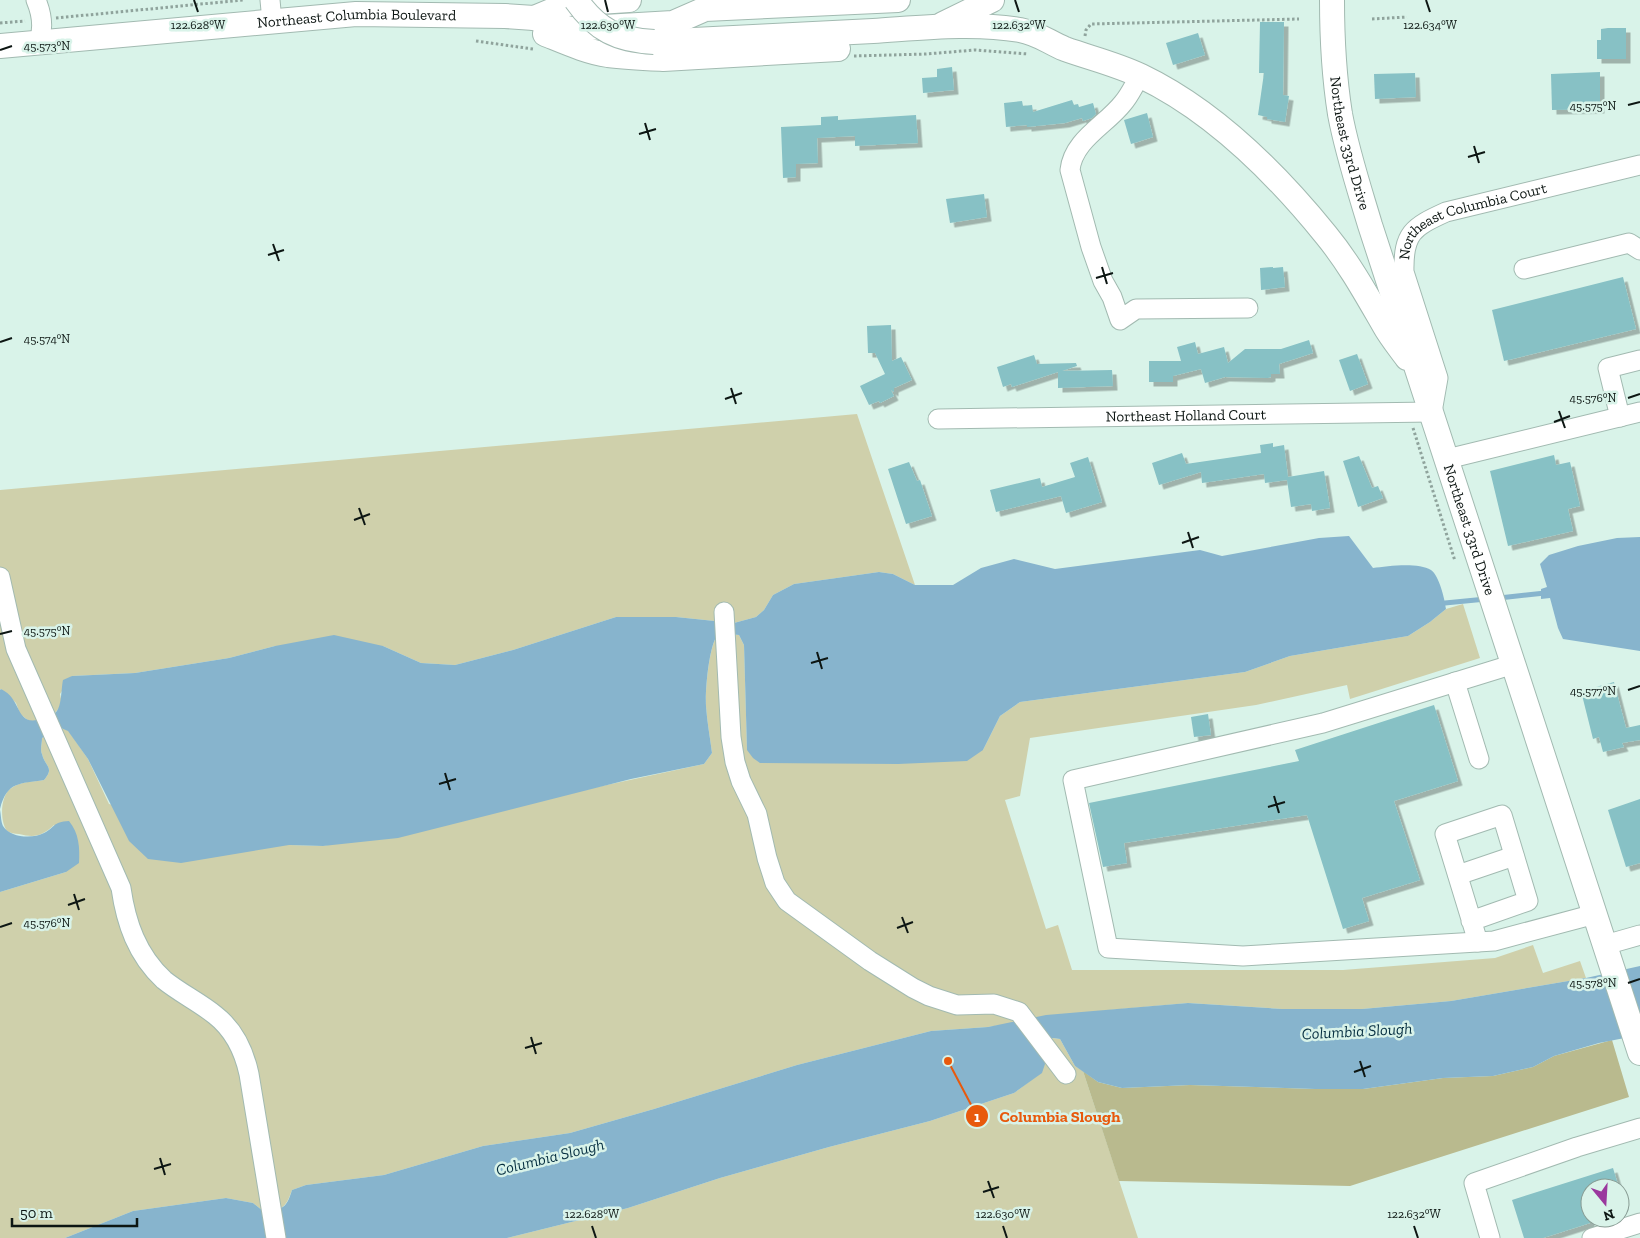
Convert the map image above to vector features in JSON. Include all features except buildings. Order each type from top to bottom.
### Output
[{"type":"main road","points":[[576,0],[590,18],[611,34],[627,39],[654,42],[969,26],[1021,30],[1071,44],[1122,67],[1176,96],[1213,121],[1246,148],[1278,180],[1326,234],[1358,279],[1385,327],[1421,378]]},
{"type":"main road","points":[[505,16],[568,4],[629,0]]},
{"type":"main road","points":[[681,0],[705,9]]},
{"type":"main road","points":[[536,9],[570,29],[673,23],[705,9],[898,0]]},
{"type":"main road","points":[[936,27],[992,0]]},
{"type":"main road","name":"Northeast 33rd Drive","points":[[1332,0],[1333,53],[1341,115],[1349,153],[1370,225],[1640,1053]]},
{"type":"main road","name":"Northeast Columbia Boulevard","points":[[0,46],[40,31],[271,10],[356,14],[505,16]]},
{"type":"main road","points":[[505,16],[566,43],[606,55],[638,58],[972,41],[1071,44]]},
{"type":"street","points":[[36,0],[40,31]]},
{"type":"street","points":[[1140,76],[1124,102],[1087,139],[1071,160],[1070,165],[1092,247],[1103,281],[1112,297],[1120,320],[1136,309],[1248,308]]},
{"type":"street","name":"Northeast Columbia Court","points":[[1432,412],[1438,378],[1404,272],[1406,244],[1416,229],[1424,222],[1446,212],[1640,165]]},
{"type":"street","points":[[1524,269],[1629,243],[1640,250]]},
{"type":"street","points":[[1620,417],[1608,368],[1640,360]]},
{"type":"street","name":"Northeast Holland Court","points":[[938,419],[1432,412]]},
{"type":"street","points":[[1447,459],[1640,412]]},
{"type":"street","points":[[0,576],[16,649],[121,888],[125,913],[137,946],[163,979],[216,1015],[240,1046],[249,1074],[276,1238]]},
{"type":"street","points":[[724,612],[731,737],[735,762],[741,781],[756,814],[775,883],[787,901],[870,961],[929,996],[957,1005],[994,1004],[1019,1012],[1066,1074]]},
{"type":"street","points":[[1514,664],[1323,722],[1073,780],[1108,948],[1243,956],[1494,941],[1595,914]]},
{"type":"street","points":[[1455,682],[1479,759]]},
{"type":"street","points":[[1471,921],[1528,901],[1502,816],[1446,834],[1471,921],[1478,942]]},
{"type":"street","points":[[1458,875],[1514,856]]},
{"type":"street","points":[[1607,951],[1640,935]]},
{"type":"street","points":[[1490,1238],[1474,1182],[1640,1128]]},
{"type":"street","points":[[1592,1238],[1640,1222]]},
{"type":"path","points":[[0,23],[40,31],[242,0]]},
{"type":"path","points":[[1372,19],[1407,18]]},
{"type":"path","points":[[1071,44],[1085,35],[1086,30],[1091,24],[1299,19]]},
{"type":"green space","points":[[857,414],[915,585],[893,574],[879,572],[794,584],[773,595],[764,610],[756,617],[734,623],[676,617],[616,617],[513,650],[455,665],[421,663],[383,646],[275,646],[229,658],[135,673],[72,676],[60,694],[62,704],[55,713],[35,721],[29,721],[20,714],[16,703],[0,690],[0,490]]},
{"type":"green space","points":[[1463,604],[1480,658],[1350,699],[1347,685],[1256,705],[1030,738],[1020,796],[1005,800],[1046,929],[1058,925],[1072,970],[1343,970],[1495,958],[1533,945],[1543,973],[1580,961],[1586,978],[1451,1001],[1362,1009],[1282,1009],[1188,1003],[1110,1010],[988,1027],[931,1031],[797,1065],[570,1133],[483,1146],[384,1175],[306,1185],[292,1190],[285,1205],[275,1210],[263,1211],[253,1203],[226,1198],[133,1211],[65,1238],[0,1238],[0,892],[66,872],[54,825],[46,832],[34,836],[10,832],[7,831],[3,822],[2,810],[4,798],[10,789],[18,784],[44,780],[47,776],[49,769],[41,752],[42,738],[61,728],[68,730],[88,759],[109,804],[289,845],[323,846],[704,764],[712,753],[706,712],[708,668],[713,646],[719,633],[739,635],[744,645],[747,749],[983,750],[1000,716],[1020,702],[1245,672],[1290,656],[1408,636],[1446,609]]},
{"type":"green space","points":[[1053,1038],[1060,1039],[1075,1066],[1083,1071],[1138,1238],[507,1238],[628,1208],[720,1178],[930,1121],[1014,1093],[1042,1072],[1041,1047]]},
{"type":"green space","points":[[1612,1040],[1629,1097],[1350,1186],[1119,1181],[1083,1071],[1098,1082],[1122,1088],[1190,1085],[1363,1089],[1443,1078],[1493,1076],[1533,1067],[1554,1056]]},
{"type":"water","points":[[1349,536],[1373,568],[1411,565],[1431,570],[1439,582],[1446,609],[1408,636],[1290,656],[1245,672],[1020,702],[1000,716],[983,750],[967,761],[898,764],[760,763],[747,750],[744,645],[739,635],[719,633],[713,646],[708,667],[706,712],[712,753],[704,764],[631,779],[398,838],[323,846],[289,845],[181,863],[148,859],[129,841],[88,759],[68,731],[61,728],[42,738],[41,752],[49,769],[44,780],[21,784],[11,789],[6,793],[0,809],[1,689],[13,700],[23,717],[28,720],[34,720],[44,718],[57,711],[63,680],[72,676],[135,673],[229,658],[275,646],[334,635],[383,646],[421,663],[455,665],[513,650],[616,617],[676,617],[734,623],[756,617],[764,610],[773,595],[794,584],[879,572],[893,574],[915,585],[953,585],[981,568],[1014,559],[1055,569],[1200,550],[1222,556],[1319,538]]},
{"type":"water","points":[[1640,537],[1640,651],[1563,639],[1550,598],[1541,599],[1541,589],[1547,587],[1540,564],[1549,555],[1578,546],[1617,538]]},
{"type":"water","points":[[0,810],[2,824],[6,830],[16,835],[28,837],[39,835],[57,824],[69,821],[78,841],[79,863],[66,872],[0,892]]},
{"type":"water","points":[[1640,966],[1640,1035],[1599,1043],[1554,1056],[1533,1067],[1493,1076],[1443,1078],[1363,1089],[1190,1085],[1122,1088],[1098,1082],[1075,1066],[1060,1039],[1053,1038],[1041,1047],[1045,1064],[1042,1073],[1014,1093],[930,1121],[720,1178],[628,1208],[507,1238],[65,1238],[133,1211],[226,1198],[253,1203],[263,1211],[279,1209],[288,1201],[292,1190],[306,1185],[384,1175],[483,1146],[570,1133],[797,1065],[931,1031],[988,1027],[1046,1015],[1188,1003],[1282,1009],[1362,1009],[1451,1001],[1586,978]]},
{"type":"waterway","points":[[1499,598],[1545,593]]},
{"type":"waterway","points":[[1445,603],[1486,599]]},
{"type":"place","name":"Columbia Slough","points":[[948,1061]]}]
